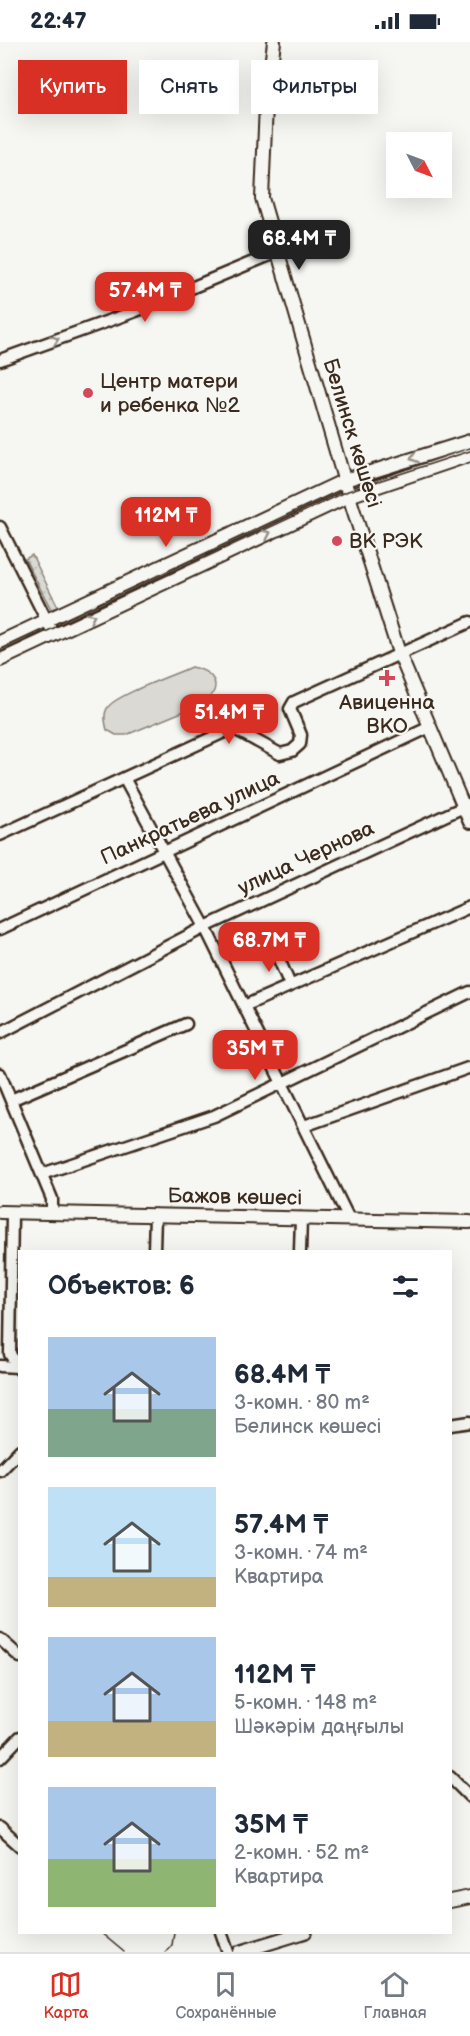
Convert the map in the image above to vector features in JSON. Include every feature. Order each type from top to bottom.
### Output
[{"type":"main road","name":"Белинск көшесі","points":[[274,42],[266,105],[262,198],[349,495],[399,654],[466,805],[470,822]]},
{"type":"main road","points":[[0,642],[345,480],[470,441]]},
{"type":"main road","points":[[0,660],[349,495],[470,455]]},
{"type":"main road","name":"Бажов көшесі","points":[[6,1213],[52,1212],[470,1222]]},
{"type":"main road","points":[[452,1901],[470,1898]]},
{"type":"main road","points":[[240,1952],[298,1934]]},
{"type":"street","points":[[0,360],[136,311],[277,252]]},
{"type":"street","points":[[0,527],[54,635]]},
{"type":"street","points":[[0,835],[233,728],[280,754],[292,751],[300,744],[301,735],[290,709],[294,702],[470,622]]},
{"type":"street","name":"Панкратьева улица","points":[[0,929],[430,727]]},
{"type":"street","points":[[124,778],[205,927],[284,1083],[349,1219]]},
{"type":"street","name":"улица Чернова","points":[[0,1033],[205,927],[466,805]]},
{"type":"street","points":[[244,1006],[470,908]]},
{"type":"street","points":[[275,950],[290,985]]},
{"type":"street","points":[[42,1174],[214,1116],[470,992]]},
{"type":"street","points":[[11,1100],[186,1024]]},
{"type":"street","points":[[304,1126],[468,1068]]},
{"type":"street","points":[[0,1076],[52,1199],[52,1212]]},
{"type":"street","points":[[6,1213],[10,1354],[18,1368]]},
{"type":"street","points":[[154,1250],[155,1215]]},
{"type":"street","points":[[300,1250],[301,1218]]},
{"type":"street","points":[[0,1366],[18,1368]]},
{"type":"street","points":[[452,1425],[470,1422]]},
{"type":"street","points":[[0,1471],[18,1452]]},
{"type":"street","points":[[0,1639],[18,1655]]},
{"type":"street","points":[[0,1758],[18,1739]]},
{"type":"street","points":[[452,1779],[470,1797]]},
{"type":"street","points":[[0,1828],[18,1844]]},
{"type":"street","points":[[222,1934],[228,1952]]},
{"type":"shaded area","points":[[32,555],[58,607],[51,609],[25,559]]},
{"type":"shaded area","points":[[191,667],[205,672],[214,680],[214,691],[204,703],[126,735],[116,735],[107,730],[105,712],[114,702]]},
{"type":"tram line","points":[[0,653],[348,491],[470,451]]},
{"type":"tram line","points":[[0,1836],[18,1852]]},
{"type":"tram line","points":[[102,1934],[124,1952]]},
{"type":"tram line","points":[[166,1952],[172,1945],[174,1934]]},
{"type":"place","name":"Центр матери и ребенка №2","points":[[88,393]]},
{"type":"place","name":"ВК РЭК","points":[[337,541]]},
{"type":"place","name":"Авиценна ВКО","points":[[387,678]]}]
